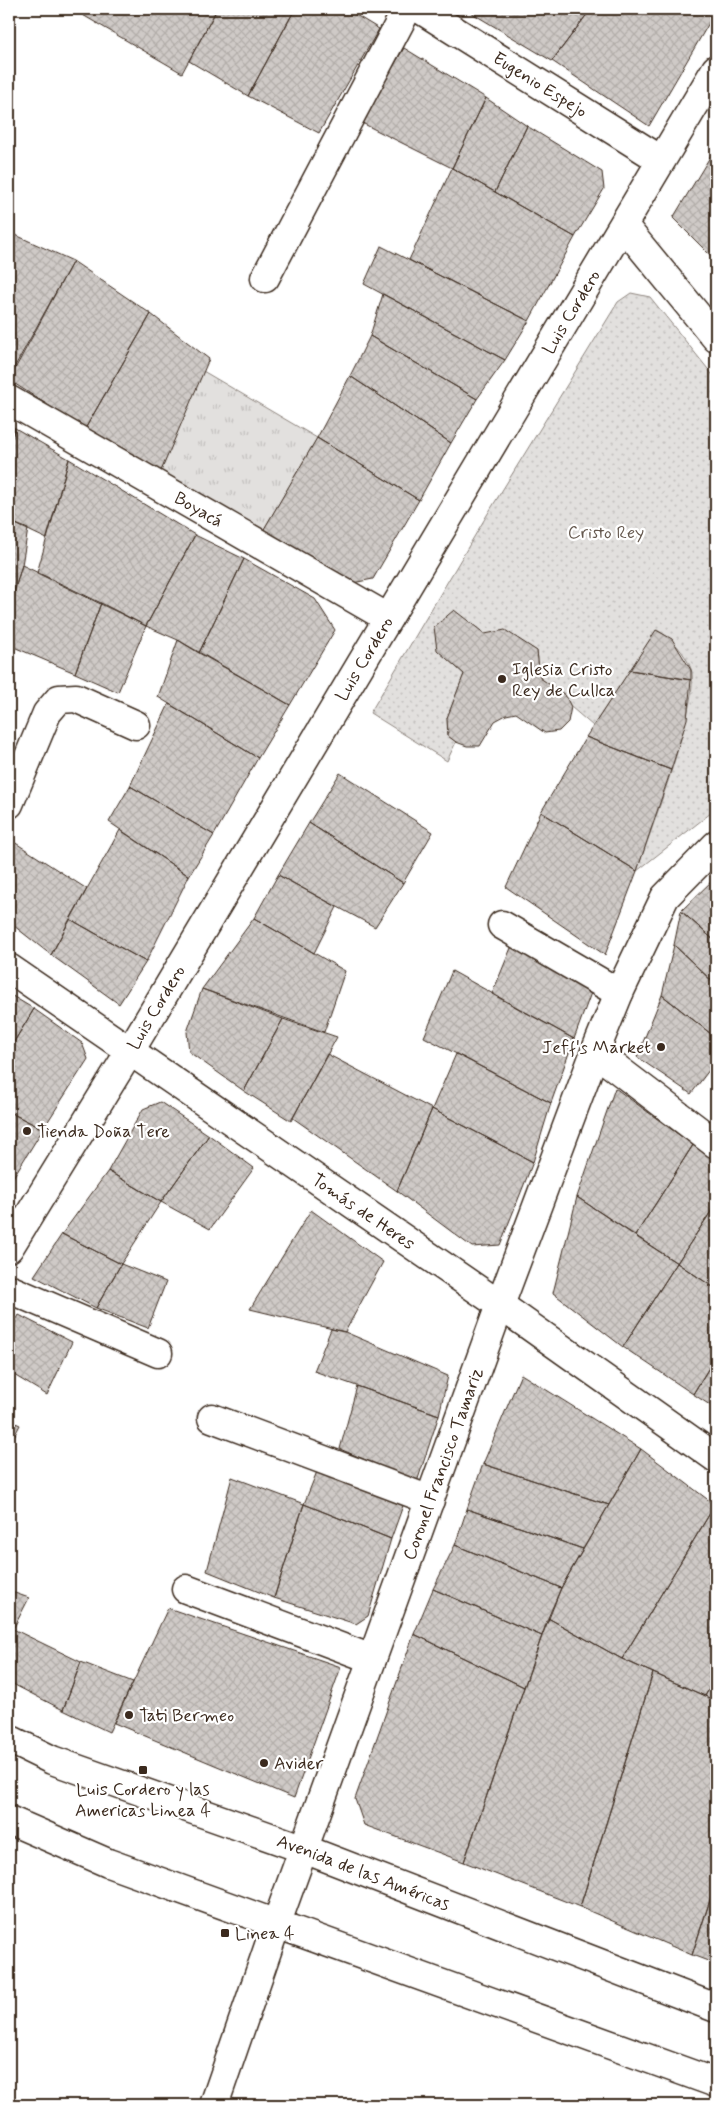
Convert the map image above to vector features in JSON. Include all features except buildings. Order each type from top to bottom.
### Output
[{"type":"street","points":[[264,278],[407,9]]},
{"type":"street","name":"Eugenio Espejo","points":[[420,9],[661,160]]},
{"type":"street","name":"Luis Cordero","points":[[9,1248],[18,1212],[130,1051],[716,69]]},
{"type":"street","points":[[624,226],[716,338]]},
{"type":"street","name":"Boyacá","points":[[9,400],[388,618]]},
{"type":"street","points":[[9,804],[47,713],[59,699],[76,698],[136,725]]},
{"type":"street","name":"Coronel Francisco Tamariz","points":[[214,2105],[276,1925],[500,1305],[595,1052],[619,994],[665,896],[716,845]]},
{"type":"street","points":[[502,925],[619,994]]},
{"type":"street","name":"Tomás de Heres","points":[[9,968],[500,1305],[716,1458]]},
{"type":"street","points":[[595,1052],[716,1144]]},
{"type":"street","points":[[9,1289],[158,1353]]},
{"type":"street","points":[[212,1418],[430,1500]]},
{"type":"street","points":[[186,1589],[372,1659]]},
{"type":"street","name":"Avenida de las Américas","points":[[9,1739],[52,1760],[304,1849],[716,2008]]},
{"type":"street","points":[[9,1820],[108,1863],[716,2083]]},
{"type":"green space","name":"Cristo Rey","points":[[631,293],[650,297],[716,379],[716,809],[637,871],[672,768],[692,685],[691,669],[685,657],[672,641],[657,630],[593,726],[571,707],[565,695],[540,678],[537,651],[505,631],[437,650],[464,674],[447,718],[448,736],[456,742],[447,761],[370,713],[487,515],[618,302]]},
{"type":"green space","points":[[203,371],[317,438],[260,536],[161,471]]},
{"type":"place","name":"Iglesia Cristo Rey de Cullca","points":[[502,679]]},
{"type":"place","name":"Jeff's Market","points":[[661,1047]]},
{"type":"place","name":"Tienda Doña Tere","points":[[27,1131]]},
{"type":"place","name":"Tati Bermeo","points":[[129,1715]]},
{"type":"place","name":"Avider","points":[[264,1763]]},
{"type":"place","name":"Luis Cordero y las Americas Linea 4","points":[[143,1770]]},
{"type":"place","name":"Linea 4","points":[[225,1933]]}]
